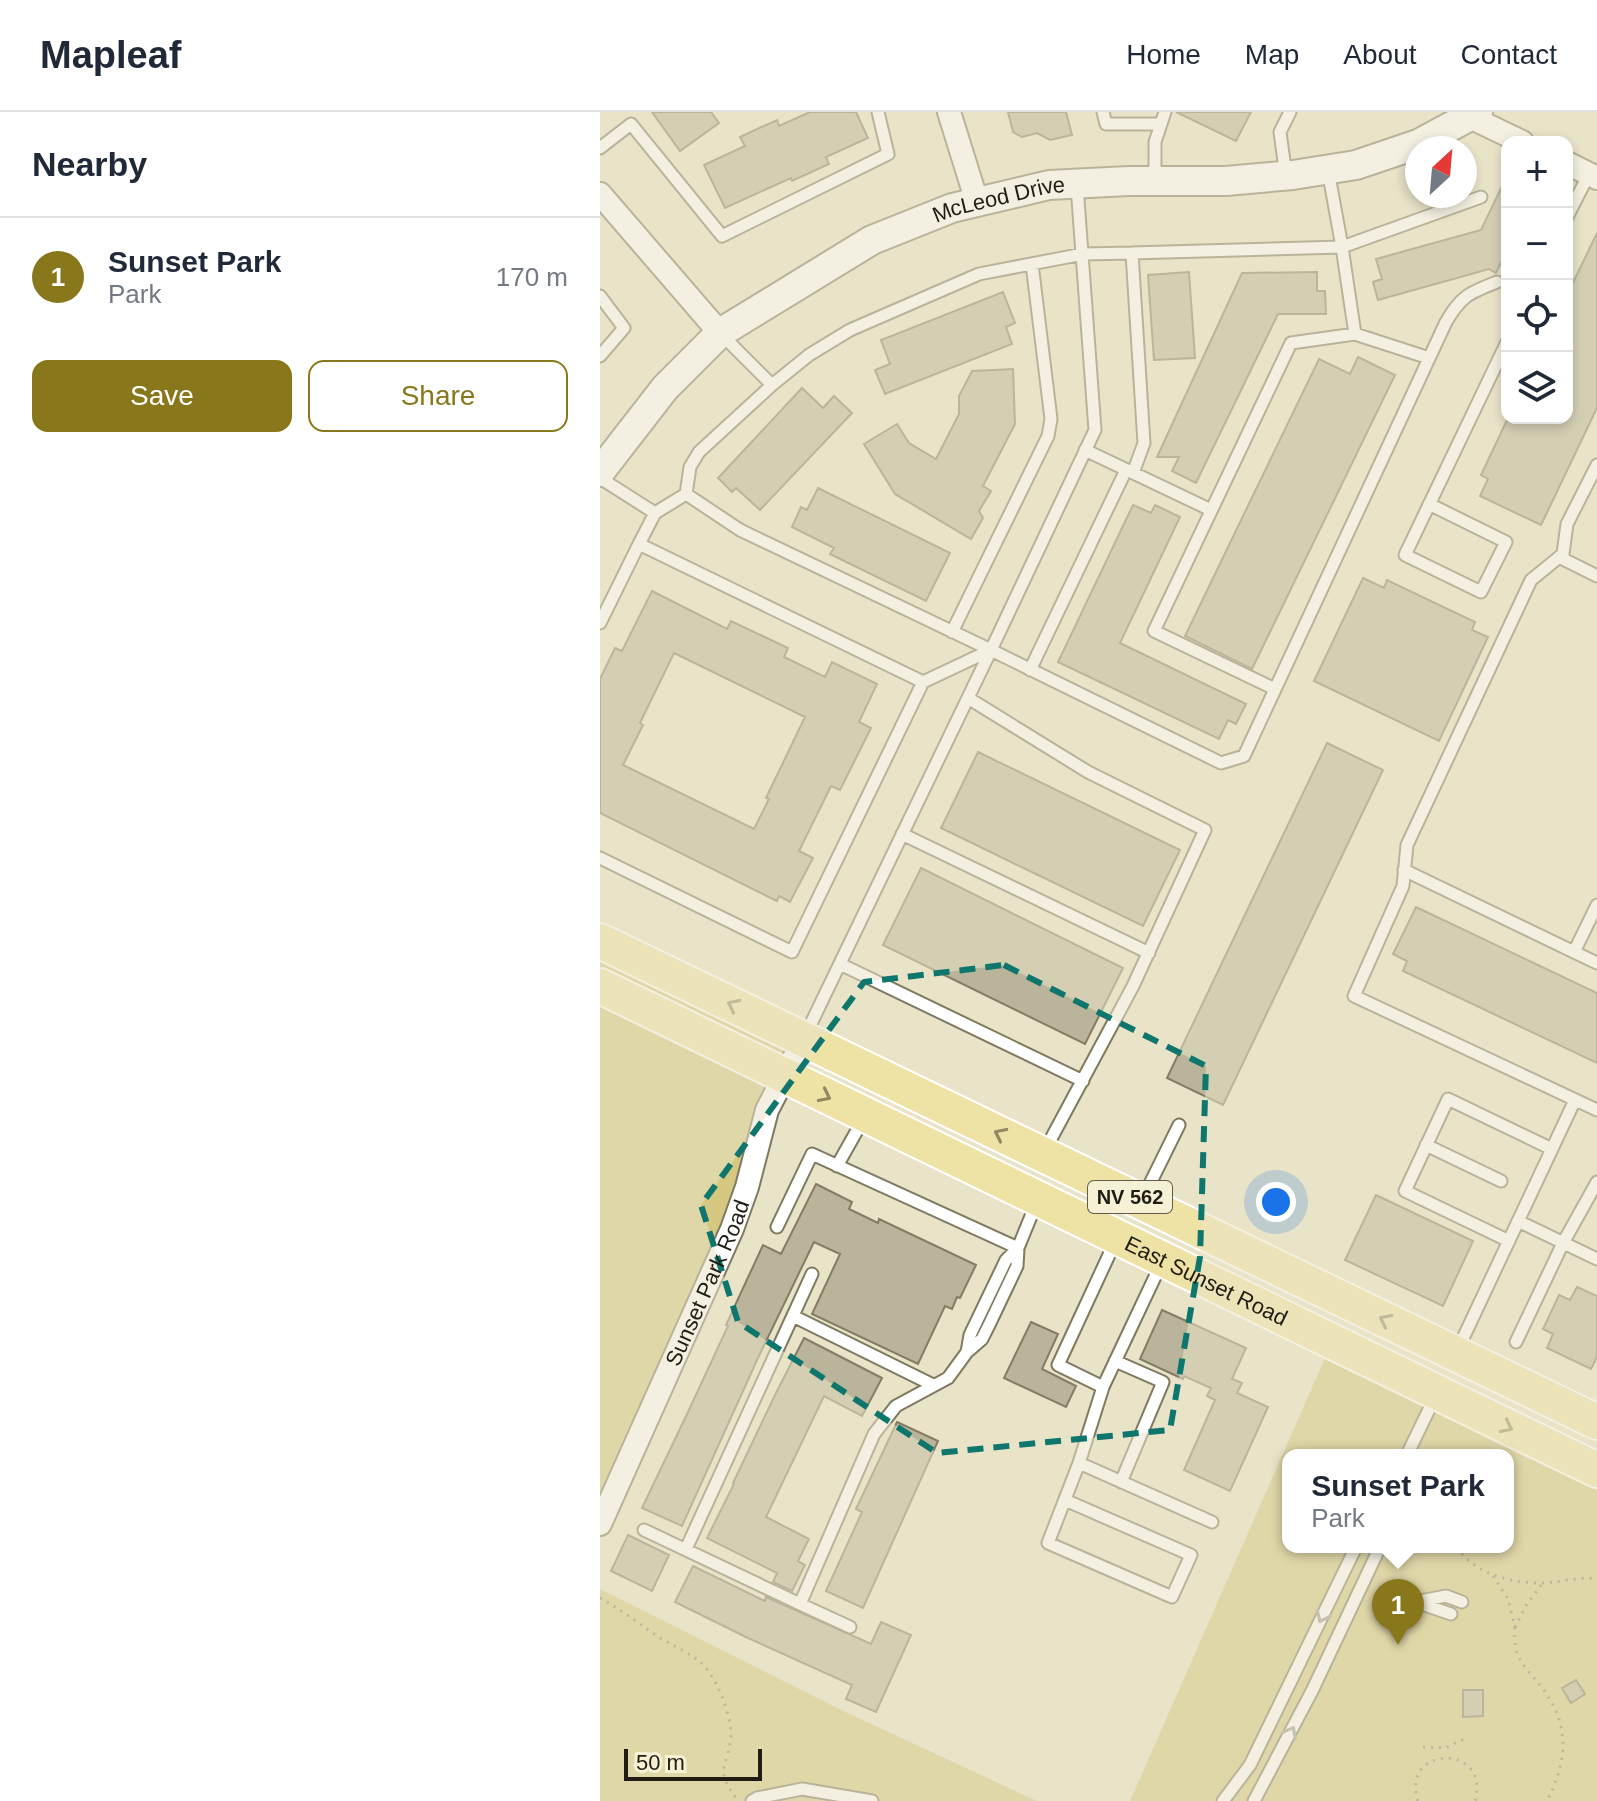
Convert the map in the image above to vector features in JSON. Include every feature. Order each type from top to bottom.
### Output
[{"type":"main road","name":"East Sunset Road","points":[[600,941],[1597,1422]]},
{"type":"main road","name":"East Sunset Road","points":[[600,986],[1597,1470]]},
{"type":"main road","points":[[1437,1393],[1456,1354]]},
{"type":"street","points":[[949,112],[977,202]]},
{"type":"street","points":[[1474,114],[1512,136]]},
{"type":"street","name":"McLeod Drive","points":[[600,472],[665,388],[720,333],[872,240],[952,208],[1049,185],[1226,181],[1356,165],[1418,144],[1474,114]]},
{"type":"street","points":[[1573,166],[1593,176]]},
{"type":"street","points":[[600,194],[720,333]]},
{"type":"street","name":"Sunset Park Road","points":[[600,1524],[732,1229],[747,1187],[767,1110],[804,1039]]},
{"type":"lane","points":[[621,112],[722,236],[888,154],[878,112]]},
{"type":"lane","points":[[1103,112],[1106,124],[1163,118],[1155,142],[1155,181]]},
{"type":"lane","points":[[1286,176],[1280,132],[1290,112]]},
{"type":"lane","points":[[600,148],[631,124]]},
{"type":"lane","points":[[1328,170],[1355,334]]},
{"type":"lane","points":[[1573,208],[1593,176]]},
{"type":"lane","points":[[804,1039],[1095,430],[1077,183]]},
{"type":"lane","points":[[686,494],[690,467],[699,452],[809,355],[850,330],[979,274],[1083,254],[1342,247],[1481,197]]},
{"type":"lane","points":[[1030,670],[1144,443],[1132,253]]},
{"type":"lane","points":[[952,632],[1048,436],[1051,419],[1032,264]]},
{"type":"lane","points":[[686,494],[740,530],[1221,763],[1244,756],[1446,322],[1457,303],[1475,290],[1497,282]]},
{"type":"lane","points":[[600,296],[624,328],[600,356]]},
{"type":"lane","points":[[720,333],[772,385]]},
{"type":"lane","points":[[1275,689],[1154,631],[1291,343],[1355,334],[1429,358]]},
{"type":"lane","points":[[1429,504],[1506,542],[1481,592],[1405,555],[1429,504],[1502,352]]},
{"type":"lane","points":[[1085,450],[1211,510]]},
{"type":"lane","points":[[1597,465],[1567,524],[1563,554],[1531,580],[1407,845],[1403,886],[1354,996],[1597,1110]]},
{"type":"lane","points":[[600,478],[655,513]]},
{"type":"lane","points":[[600,623],[655,513],[686,494]]},
{"type":"lane","points":[[639,544],[923,682]]},
{"type":"lane","points":[[1559,557],[1597,576]]},
{"type":"lane","points":[[600,858],[792,952],[923,682],[991,650]]},
{"type":"lane","points":[[968,698],[1088,772],[1205,830],[1133,986],[1043,1154]]},
{"type":"lane","points":[[902,834],[1149,953]]},
{"type":"lane","points":[[1404,870],[1597,963]]},
{"type":"lane","points":[[1574,952],[1597,905]]},
{"type":"lane","points":[[840,964],[1083,1081]]},
{"type":"lane","points":[[1509,1241],[1405,1191],[1426,1145],[1448,1099],[1552,1149]]},
{"type":"lane","points":[[1456,1354],[1575,1100]]},
{"type":"lane","points":[[837,1166],[865,1116]]},
{"type":"lane","points":[[1141,1202],[1179,1125]]},
{"type":"lane","points":[[1426,1145],[1501,1181]]},
{"type":"lane","points":[[777,1227],[812,1154],[1018,1248]]},
{"type":"lane","points":[[1516,1342],[1563,1243],[1597,1182]]},
{"type":"lane","points":[[800,1604],[874,1434],[896,1406],[948,1378],[967,1352],[970,1335],[990,1309],[1002,1283],[1006,1260],[1018,1248],[1038,1199]]},
{"type":"lane","points":[[1518,1221],[1597,1259]]},
{"type":"lane","points":[[1103,1387],[1058,1365],[1117,1238]]},
{"type":"lane","points":[[1065,1500],[1191,1555],[1172,1597],[1048,1543],[1079,1463],[1103,1387],[1163,1260]]},
{"type":"lane","points":[[686,1549],[812,1274]]},
{"type":"lane","points":[[793,1316],[933,1385]]},
{"type":"lane","points":[[1115,1361],[1163,1382],[1121,1482]]},
{"type":"lane","points":[[1410,1449],[1437,1393]]},
{"type":"lane","points":[[1079,1463],[1212,1522]]},
{"type":"lane","points":[[644,1530],[850,1627]]},
{"type":"lane","points":[[1223,1801],[1250,1765],[1353,1553]]},
{"type":"lane","points":[[1254,1801],[1312,1691],[1377,1553]]},
{"type":"lane","points":[[1451,1614],[1415,1602],[1446,1596],[1462,1602]]},
{"type":"lane","points":[[752,1801],[802,1789],[872,1801]]},
{"type":"path","points":[[1462,1553],[1467,1560],[1493,1576],[1543,1583],[1583,1577],[1597,1579]]},
{"type":"path","points":[[1493,1576],[1508,1599],[1515,1627]]},
{"type":"path","points":[[1543,1583],[1515,1627],[1513,1641],[1517,1656],[1558,1713],[1563,1732],[1563,1753],[1548,1800]]},
{"type":"path","points":[[600,1598],[703,1664],[718,1688],[726,1709],[731,1731],[723,1773],[738,1801]]},
{"type":"path","points":[[1423,1747],[1445,1748],[1464,1739]]},
{"type":"path","points":[[1418,1801],[1415,1784],[1418,1775],[1432,1761],[1442,1757],[1456,1759],[1471,1769],[1478,1789],[1475,1801]]},
{"type":"highlighted area","points":[[1004,965],[1206,1066],[1200,1257],[1170,1430],[937,1453],[738,1322],[701,1205],[864,982]]},
{"type":"shaded area","points":[[600,941],[804,1039],[747,1187],[600,1524]]},
{"type":"shaded area","points":[[1325,1358],[1513,1449],[1285,1449]]},
{"type":"shaded area","points":[[1514,1450],[1597,1490],[1597,1801],[1130,1801],[1282,1456],[1282,1553],[1514,1553]]},
{"type":"shaded area","points":[[600,1589],[839,1709],[1037,1801],[600,1801]]},
{"type":"building","points":[[652,112],[711,112],[719,123],[680,151]]},
{"type":"building","points":[[810,112],[856,112],[868,138],[826,157],[829,164],[725,208],[704,165],[745,146],[740,137],[777,120],[779,126]]},
{"type":"building","points":[[1008,112],[1066,112],[1072,135],[1050,140],[1037,133],[1022,137],[1013,132]]},
{"type":"building","points":[[1176,112],[1251,112],[1236,141]]},
{"type":"building","points":[[1501,188],[1501,263],[1496,273],[1489,269],[1378,300],[1373,282],[1382,279],[1376,259],[1481,230]]},
{"type":"building","points":[[1597,233],[1597,408],[1541,525],[1480,496],[1488,479],[1481,475],[1505,424],[1573,424],[1573,283]]},
{"type":"building","points":[[1189,272],[1195,358],[1154,360],[1148,275]]},
{"type":"building","points":[[1317,272],[1317,291],[1325,291],[1326,314],[1278,314],[1196,483],[1172,471],[1179,457],[1157,457],[1242,273]]},
{"type":"building","points":[[1003,292],[1015,323],[1006,327],[1012,344],[885,394],[875,370],[890,364],[881,340]]},
{"type":"building","points":[[1358,357],[1395,375],[1252,669],[1185,636],[1319,359],[1350,374]]},
{"type":"building","points":[[1013,369],[1015,424],[983,486],[991,491],[979,511],[983,518],[971,539],[895,494],[864,444],[897,424],[909,443],[936,459],[959,414],[959,396],[972,371]]},
{"type":"building","points":[[802,388],[823,408],[834,396],[852,413],[760,510],[736,488],[732,492],[718,478]]},
{"type":"building","points":[[818,488],[950,553],[926,601],[830,554],[834,548],[792,527],[801,507],[807,510]]},
{"type":"building","points":[[1133,505],[1151,513],[1155,505],[1180,517],[1120,643],[1246,704],[1236,724],[1228,720],[1219,739],[1058,662]]},
{"type":"building","points":[[1363,578],[1384,588],[1387,580],[1475,622],[1472,630],[1488,637],[1439,741],[1314,681]]},
{"type":"building","points":[[652,591],[727,629],[731,621],[788,648],[784,657],[825,677],[832,662],[877,684],[859,722],[871,728],[840,790],[831,786],[799,851],[813,858],[790,902],[779,896],[777,901],[600,813],[600,679],[615,648],[622,651]],"holes":[[[674,653],[805,717],[754,829],[623,765]]]},
{"type":"building","points":[[1327,743],[1383,770],[1223,1105],[1167,1078]]},
{"type":"building","points":[[978,752],[1180,850],[1143,926],[941,828]]},
{"type":"building","points":[[921,868],[1123,968],[1085,1044],[883,945]]},
{"type":"building","points":[[1416,907],[1597,993],[1597,1063],[1403,971],[1407,961],[1393,954]]},
{"type":"building","points":[[816,1184],[852,1202],[849,1209],[878,1223],[879,1219],[976,1265],[960,1298],[957,1297],[952,1309],[945,1306],[918,1364],[812,1314],[840,1254],[814,1242],[682,1526],[642,1508],[763,1245],[781,1254]]},
{"type":"building","points":[[1376,1195],[1473,1241],[1443,1306],[1345,1260]]},
{"type":"building","points":[[1577,1287],[1597,1296],[1597,1357],[1591,1369],[1547,1348],[1553,1334],[1543,1329],[1559,1295],[1570,1300]]},
{"type":"building","points":[[1162,1310],[1246,1348],[1232,1379],[1242,1383],[1237,1393],[1268,1407],[1230,1491],[1184,1470],[1215,1400],[1207,1396],[1211,1388],[1140,1359]]},
{"type":"building","points":[[1031,1322],[1058,1334],[1042,1369],[1076,1386],[1066,1407],[1004,1378]]},
{"type":"building","points":[[804,1338],[882,1378],[862,1416],[824,1396],[766,1517],[809,1539],[798,1561],[805,1565],[792,1591],[773,1582],[777,1573],[707,1538]]},
{"type":"building","points":[[897,1422],[938,1441],[863,1608],[826,1591],[862,1512],[856,1509]]},
{"type":"building","points":[[628,1535],[669,1555],[652,1591],[611,1571]]},
{"type":"building","points":[[693,1566],[765,1601],[766,1597],[871,1644],[881,1622],[911,1635],[876,1712],[846,1699],[852,1685],[675,1602]]},
{"type":"building","points":[[1576,1680],[1585,1694],[1571,1703],[1562,1688]]},
{"type":"building","points":[[1463,1690],[1483,1690],[1483,1716],[1463,1717]]},
{"type":"place","name":"Sunset Park","points":[[1398,1645]]}]
